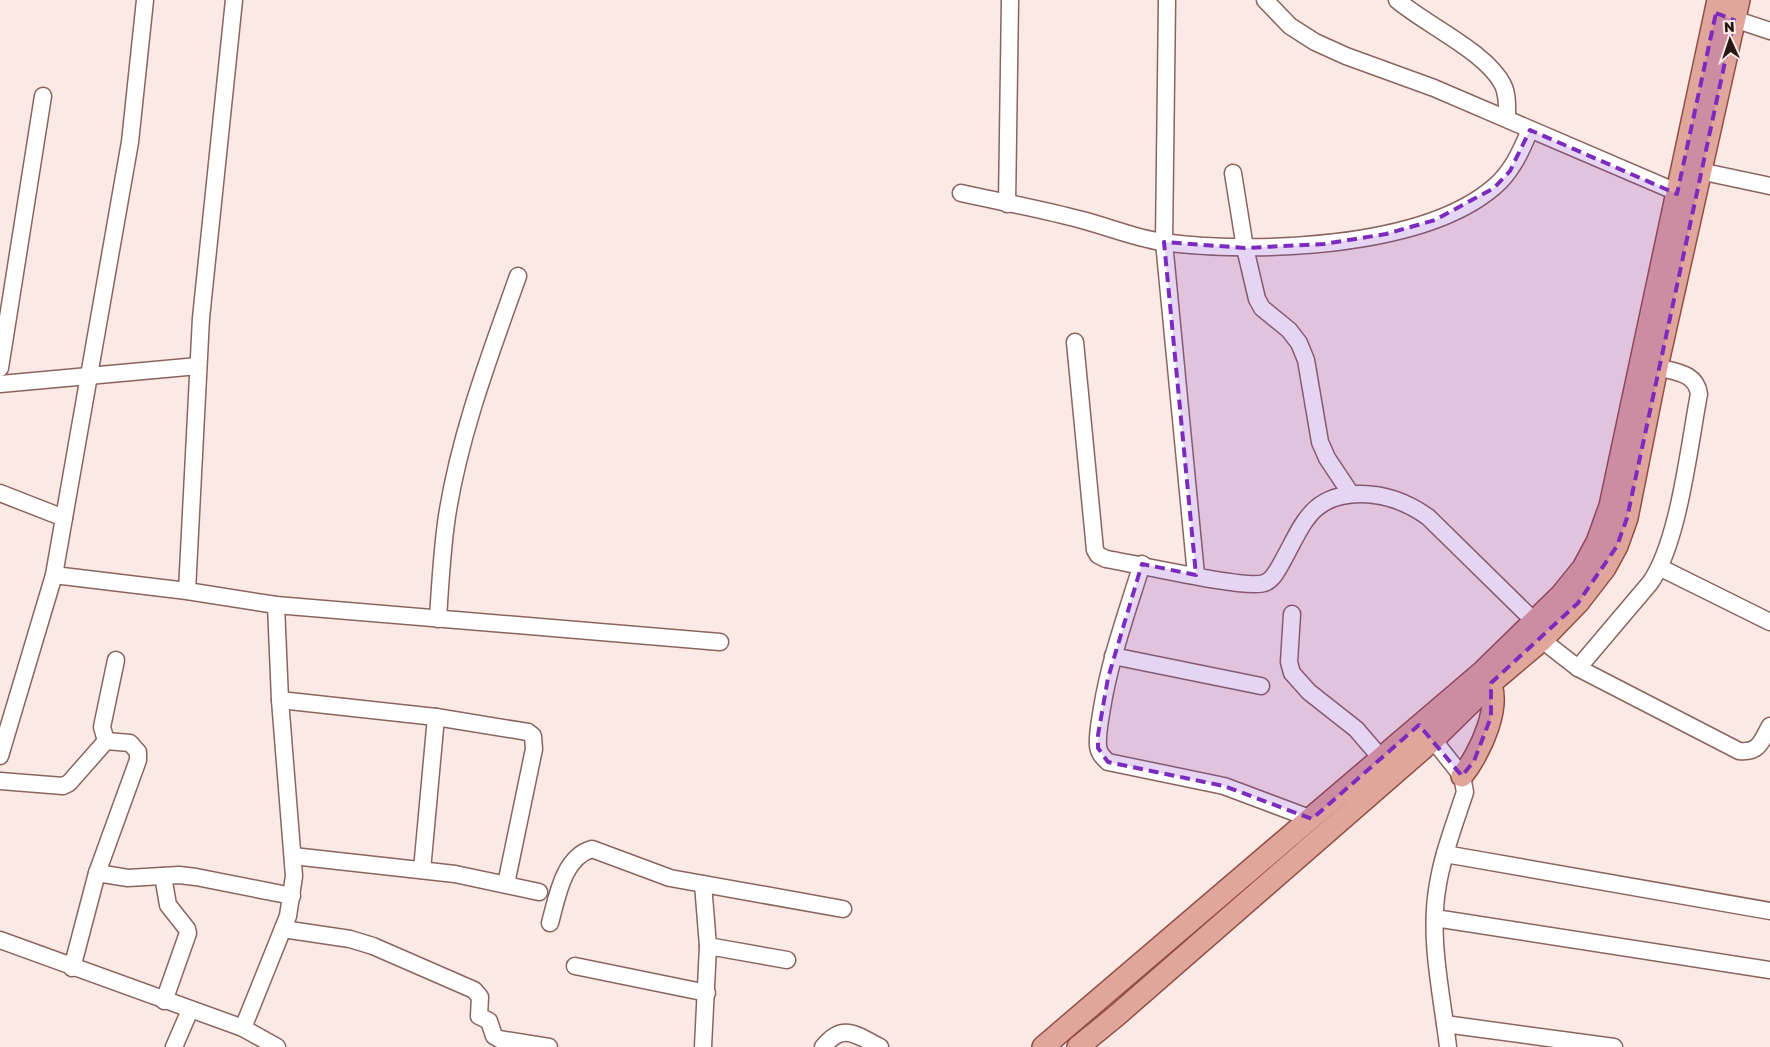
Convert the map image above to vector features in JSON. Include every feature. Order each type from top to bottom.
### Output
[{"type":"main road","points":[[1538,630],[1582,568],[1597,542],[1610,506],[1686,196],[1727,8]]},
{"type":"main road","points":[[1078,1047],[1116,1016],[1538,630],[1578,603],[1605,568],[1617,546],[1626,518],[1657,366],[1686,196]]},
{"type":"main road","points":[[1462,776],[1474,761],[1494,704],[1486,677]]},
{"type":"main road","points":[[1043,1047],[1382,758],[1427,732]]},
{"type":"street","points":[[0,756],[54,575],[130,142],[145,0]]},
{"type":"street","points":[[187,591],[198,366],[205,270],[234,0]]},
{"type":"street","points":[[1007,204],[1010,0]]},
{"type":"street","points":[[1167,0],[1164,242],[1196,575]]},
{"type":"street","points":[[1265,0],[1290,26],[1315,42],[1507,119],[1686,196]]},
{"type":"street","points":[[1397,0],[1416,16],[1484,61],[1504,86],[1507,98],[1507,119]]},
{"type":"street","points":[[1727,8],[1770,31]]},
{"type":"street","points":[[0,368],[43,96]]},
{"type":"street","points":[[961,193],[1081,220],[1128,235],[1164,242],[1245,248],[1332,243],[1386,234],[1435,220],[1494,188],[1510,171],[1530,130]]},
{"type":"street","points":[[1692,169],[1770,186]]},
{"type":"street","points":[[1233,173],[1245,248],[1257,299],[1262,308],[1289,330],[1299,343],[1306,360],[1320,442],[1327,458],[1351,494]]},
{"type":"street","points":[[438,619],[447,517],[462,444],[480,384],[518,276]]},
{"type":"street","points":[[1075,342],[1095,550],[1098,555],[1106,559],[1252,585],[1269,581],[1308,515],[1318,504],[1332,498],[1351,494],[1380,495],[1395,498],[1414,507],[1428,517],[1538,630],[1578,668],[1739,751],[1750,752],[1758,748],[1770,726]]},
{"type":"street","points":[[0,384],[198,366]]},
{"type":"street","points":[[1578,668],[1661,568],[1676,516],[1698,394],[1695,381],[1690,376],[1657,366]]},
{"type":"street","points":[[0,493],[64,518]]},
{"type":"street","points":[[1142,564],[1113,656],[1098,735],[1098,748],[1102,756],[1108,762],[1224,786],[1312,819]]},
{"type":"street","points":[[1661,568],[1770,622]]},
{"type":"street","points":[[54,575],[187,591],[276,605],[720,642]]},
{"type":"street","points":[[243,1028],[283,929],[292,896],[293,856],[280,700],[276,605]]},
{"type":"street","points":[[1292,614],[1290,662],[1292,672],[1308,692],[1356,729],[1382,758]]},
{"type":"street","points":[[1113,656],[1261,686]]},
{"type":"street","points":[[106,741],[102,727],[116,660]]},
{"type":"street","points":[[280,700],[436,717],[507,727],[528,732],[533,736],[534,749],[506,884]]},
{"type":"street","points":[[422,870],[436,717]]},
{"type":"street","points":[[1427,732],[1462,776],[1465,792],[1445,854],[1438,885],[1435,918],[1436,961],[1448,1047]]},
{"type":"street","points":[[0,781],[63,786],[69,783],[106,741]]},
{"type":"street","points":[[72,968],[97,872],[138,760],[138,752],[130,744],[106,741]]},
{"type":"street","points":[[550,923],[564,878],[570,866],[584,851],[592,848],[653,873],[843,909]]},
{"type":"street","points":[[1445,854],[1770,911]]},
{"type":"street","points":[[293,856],[422,870],[506,884],[539,892]]},
{"type":"street","points":[[97,872],[128,878],[196,877],[292,896]]},
{"type":"street","points":[[163,876],[168,905],[187,929],[188,933],[164,1001]]},
{"type":"street","points":[[703,884],[708,946],[703,1047]]},
{"type":"street","points":[[1435,918],[1770,970]]},
{"type":"street","points":[[283,929],[350,939],[373,946],[474,990],[480,997],[479,1016],[489,1021],[492,1042],[499,1040],[549,1047]]},
{"type":"street","points":[[0,940],[72,968],[243,1028],[277,1047]]},
{"type":"street","points":[[708,946],[787,960]]},
{"type":"street","points":[[575,966],[707,993]]},
{"type":"street","points":[[174,1047],[190,1010]]},
{"type":"street","points":[[1445,1024],[1614,1047]]},
{"type":"street","points":[[823,1047],[831,1037],[844,1032],[851,1033],[880,1047]]},
{"type":"highlighted area","points":[[1716,13],[1734,20],[1627,518],[1617,546],[1578,603],[1491,683],[1491,717],[1474,761],[1462,776],[1419,725],[1312,819],[1224,786],[1108,762],[1098,748],[1098,735],[1108,678],[1142,564],[1196,575],[1164,242],[1245,248],[1324,244],[1386,234],[1435,220],[1494,188],[1510,171],[1530,130],[1677,194]]}]
